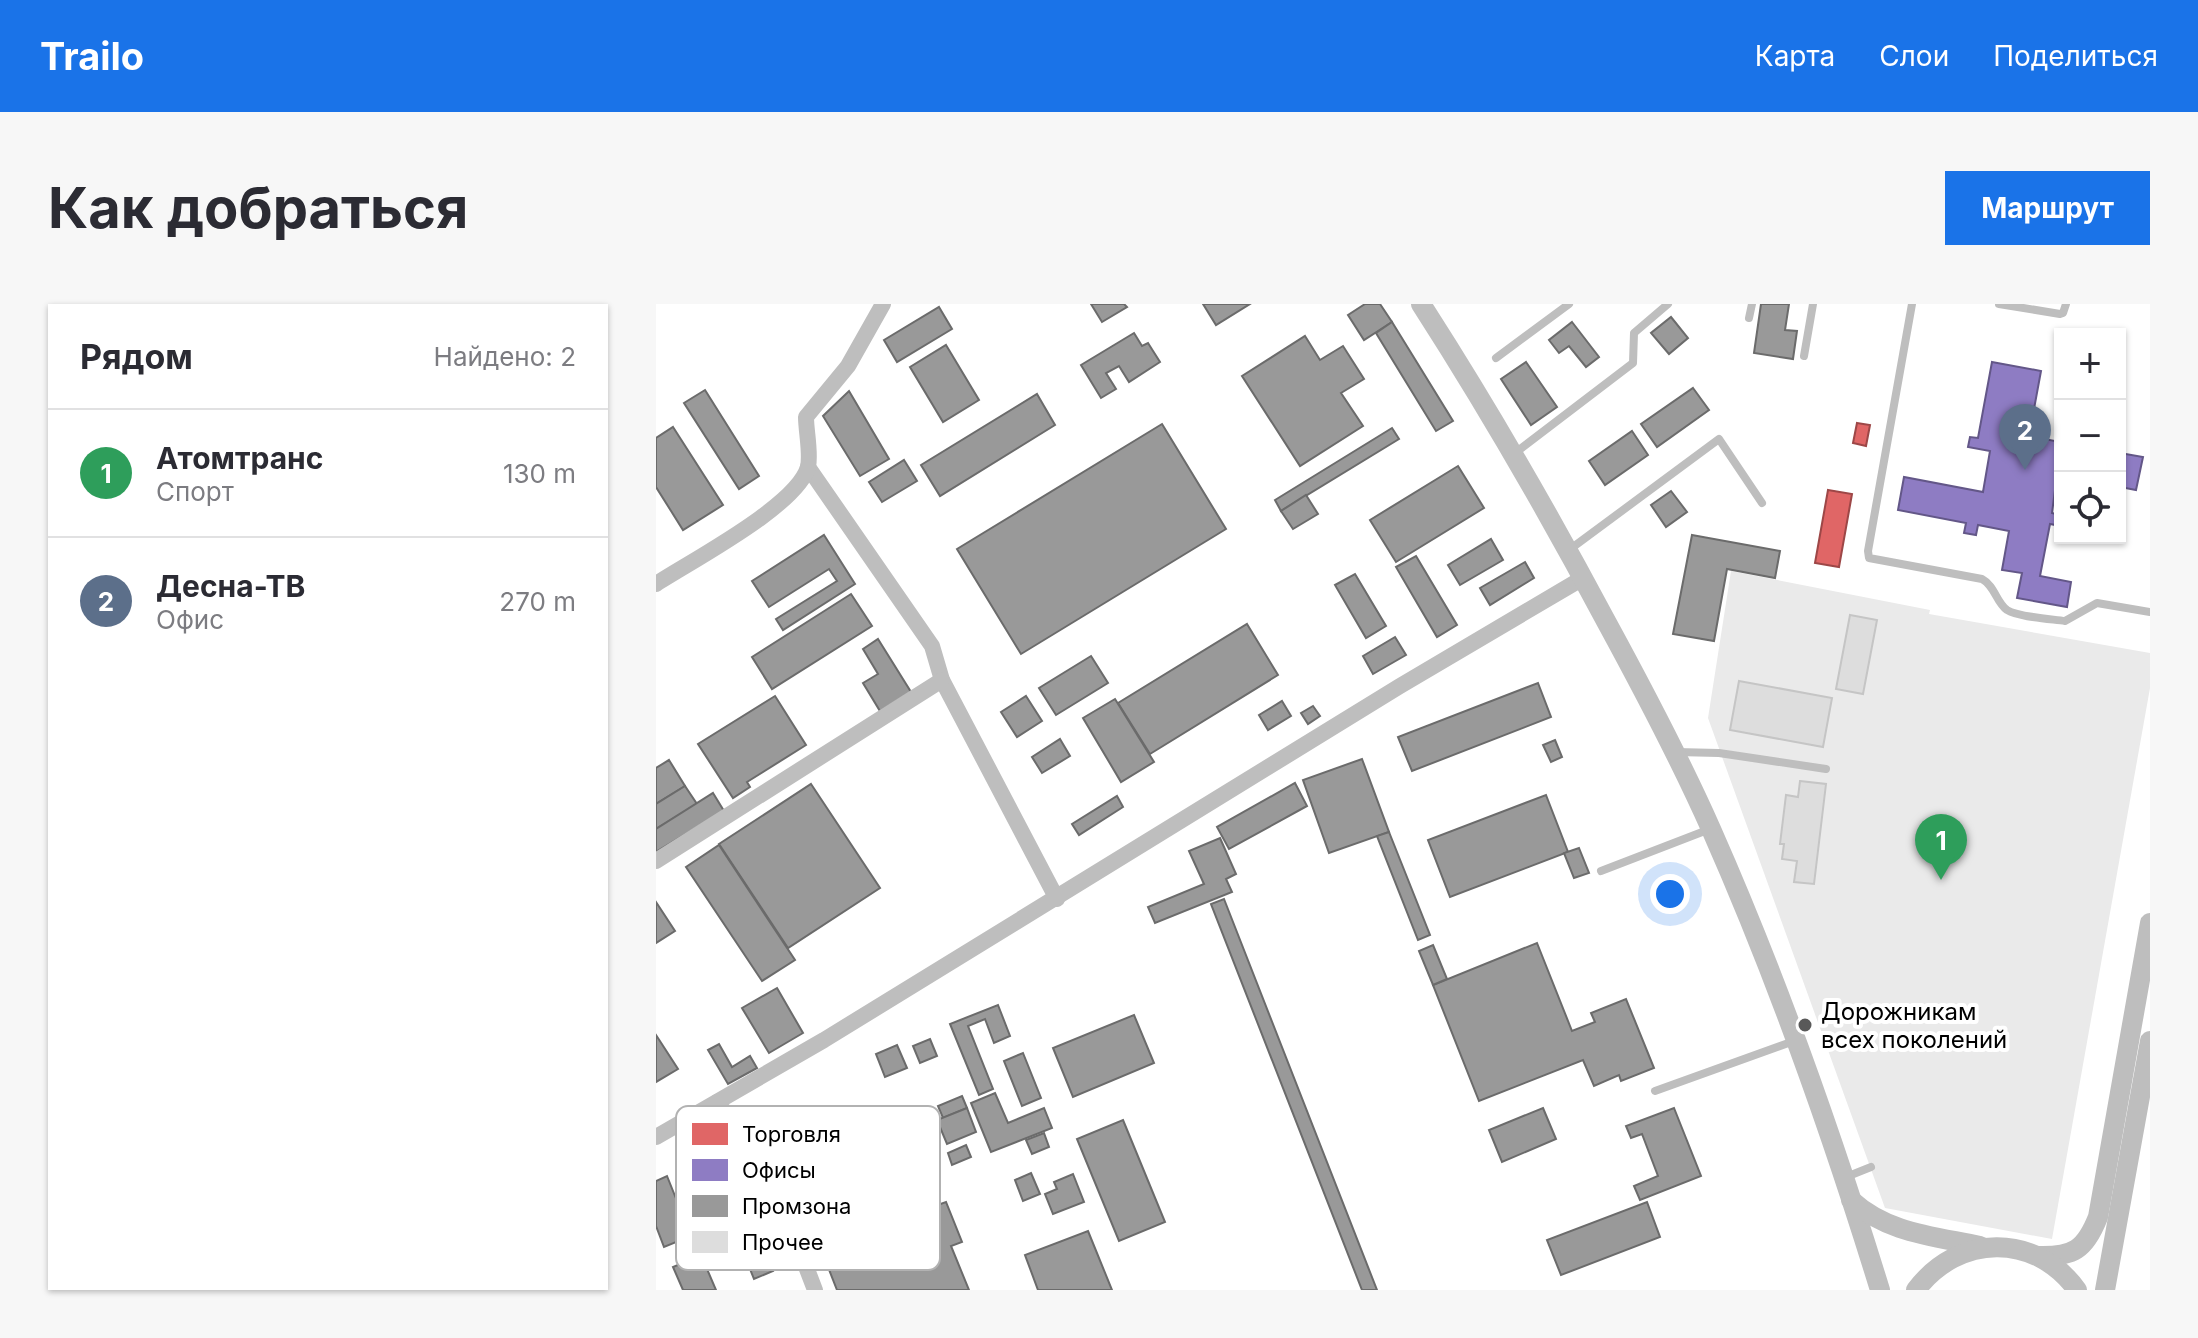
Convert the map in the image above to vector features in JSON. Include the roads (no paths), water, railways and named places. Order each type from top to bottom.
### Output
[{"type":"street","points":[[883,304],[848,366],[806,417],[808,467],[932,646],[942,680],[1057,899]]},
{"type":"street","points":[[1421,304],[1515,453],[1583,578],[1711,829],[1795,1041],[1880,1290]]},
{"type":"street","points":[[656,584],[770,512],[792,491],[808,467]]},
{"type":"street","points":[[710,1106],[1057,899],[1400,686],[1583,578]]},
{"type":"street","points":[[656,861],[942,680]]},
{"type":"street","points":[[2038,1256],[2057,1257],[2082,1246],[2091,1235],[2098,1217],[2144,993],[2150,923]]},
{"type":"street","points":[[2105,1290],[2150,1041]]},
{"type":"street","points":[[717,1102],[720,1106]]},
{"type":"street","points":[[656,1137],[676,1126]]},
{"type":"street","points":[[1851,1200],[1886,1225],[1985,1247],[2012,1248],[2038,1256],[2055,1266],[2077,1290]]},
{"type":"street","points":[[1916,1290],[1943,1263],[1985,1247]]},
{"type":"street","points":[[807,1270],[815,1290]]},
{"type":"lane","points":[[1496,358],[1569,304]]},
{"type":"lane","points":[[1515,453],[1633,363],[1634,333],[1668,304]]},
{"type":"lane","points":[[1749,318],[1752,304]]},
{"type":"lane","points":[[1804,356],[1813,304]]},
{"type":"lane","points":[[1912,304],[1869,558],[1982,579],[1991,585],[2003,606],[2010,611],[2065,621],[2097,603],[2150,612]]},
{"type":"lane","points":[[1999,304],[2060,314],[2066,304]]},
{"type":"lane","points":[[1568,550],[1719,439],[1762,503]]},
{"type":"lane","points":[[1673,752],[1719,753],[1826,769]]},
{"type":"lane","points":[[1601,871],[1711,829]]},
{"type":"lane","points":[[1655,1091],[1795,1041]]},
{"type":"lane","points":[[1844,1178],[1871,1167]]},
{"type":"place","name":"Десна-ТВ","points":[[2025,470]]},
{"type":"place","name":"Атомтранс","points":[[1941,880]]},
{"type":"place","name":"Дорожникам всех поколений","points":[[1805,1025]]}]
